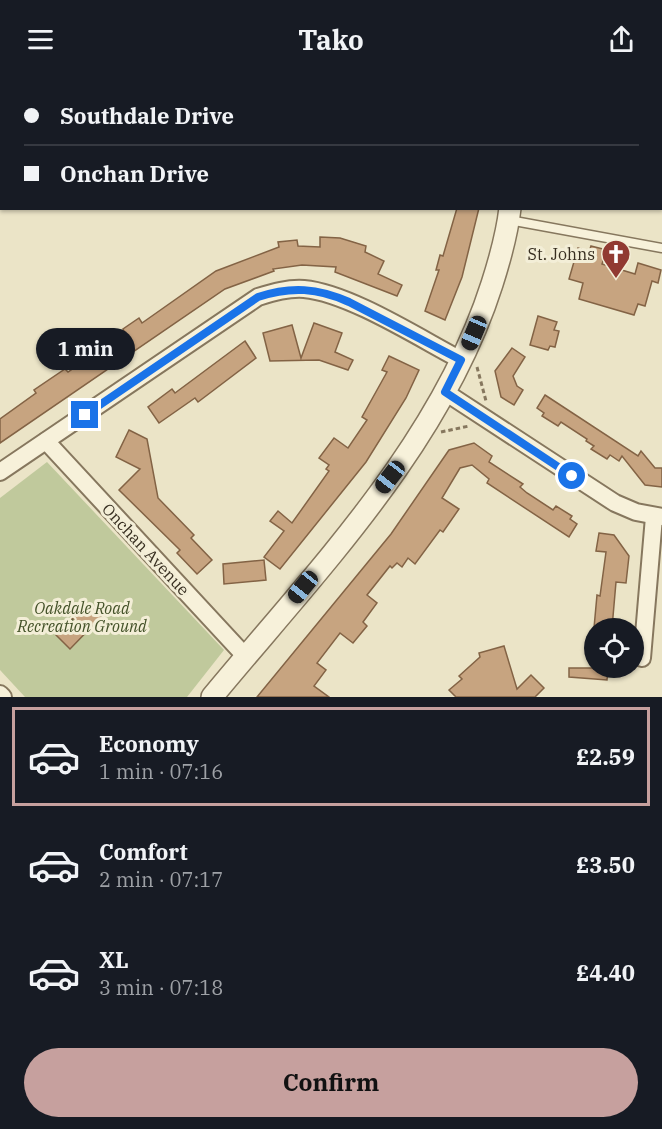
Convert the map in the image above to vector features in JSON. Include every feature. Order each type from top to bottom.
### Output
[{"type":"street","points":[[212,697],[405,458],[445,392],[483,313],[504,245],[509,214]]},
{"type":"street","points":[[0,472],[258,297],[280,290],[302,289],[332,294],[461,360]]},
{"type":"street","points":[[445,392],[615,503],[658,517],[644,640]]},
{"type":"street","name":"Onchan Avenue","points":[[46,441],[246,657]]},
{"type":"street","points":[[0,694],[3,697]]},
{"type":"lane","points":[[509,214],[662,248]]},
{"type":"green space","name":"Oakdale Road Recreation Ground","points":[[47,462],[224,650],[187,697],[25,697],[0,670],[0,498]]},
{"type":"building","points":[[456,210],[479,210],[462,277],[445,320],[425,311],[439,270],[436,270],[440,255],[443,256]]},
{"type":"building","points":[[320,237],[340,238],[366,246],[365,252],[384,261],[378,274],[402,285],[397,296],[335,272],[336,267],[302,265],[273,269],[274,271],[225,289],[0,443],[0,419],[36,393],[34,390],[65,369],[68,372],[125,333],[123,329],[139,318],[142,323],[216,271],[279,247],[278,242],[297,240],[298,246],[320,247]]},
{"type":"building","name":"St. Johns","points":[[591,246],[607,250],[602,264],[635,274],[638,263],[661,270],[658,283],[652,281],[645,306],[638,304],[634,315],[579,299],[583,283],[569,279],[578,248],[589,252]]},
{"type":"building","points":[[538,316],[557,322],[554,330],[559,331],[555,347],[550,346],[548,350],[530,345]]},
{"type":"building","points":[[314,323],[342,333],[335,352],[353,360],[348,370],[319,360],[270,361],[263,333],[292,325],[301,358]]},
{"type":"building","points":[[245,341],[256,358],[198,402],[195,398],[159,423],[148,407],[172,389],[175,393]]},
{"type":"building","points":[[512,348],[525,357],[513,376],[517,386],[523,390],[514,405],[501,397],[495,371]]},
{"type":"building","points":[[389,356],[419,370],[406,398],[366,462],[280,569],[264,557],[284,531],[270,521],[278,511],[292,523],[329,471],[326,469],[329,465],[319,458],[334,438],[348,448],[367,420],[362,417],[387,372],[382,370]]},
{"type":"building","points":[[545,395],[638,456],[641,451],[655,468],[662,468],[662,487],[645,485],[622,456],[619,461],[610,455],[607,459],[591,449],[594,446],[586,441],[587,439],[561,422],[558,426],[542,416],[544,413],[537,408]]},
{"type":"building","points":[[129,430],[147,439],[158,498],[194,535],[191,538],[212,560],[197,574],[177,553],[180,550],[119,490],[140,469],[116,457]]},
{"type":"building","points":[[474,443],[492,456],[489,462],[523,484],[520,487],[527,493],[553,510],[556,506],[572,516],[570,519],[577,524],[569,537],[487,483],[489,479],[472,465],[460,468],[442,498],[459,509],[443,532],[440,530],[415,564],[408,558],[402,567],[397,563],[392,568],[390,566],[367,595],[377,603],[363,622],[367,626],[353,643],[340,633],[317,663],[326,670],[314,686],[329,697],[257,697],[391,534],[449,450]]},
{"type":"building","points":[[599,533],[614,535],[629,556],[626,583],[616,582],[613,618],[595,618],[606,552],[596,551]]},
{"type":"building","points":[[264,560],[266,580],[224,584],[223,564]]},
{"type":"building","points":[[88,603],[102,616],[70,649],[56,635]]},
{"type":"building","points":[[504,646],[517,689],[531,675],[544,688],[535,697],[456,697],[449,690],[462,679],[459,676],[480,657],[479,653]]},
{"type":"building","points":[[569,668],[584,668],[584,678],[607,678],[607,680],[569,677]]},
{"type":"place","name":"St. Johns","points":[[616,280]]},
{"type":"route","points":[[85,415],[258,297],[280,290],[318,291],[332,294],[349,302],[461,360],[445,392],[572,476]]}]
